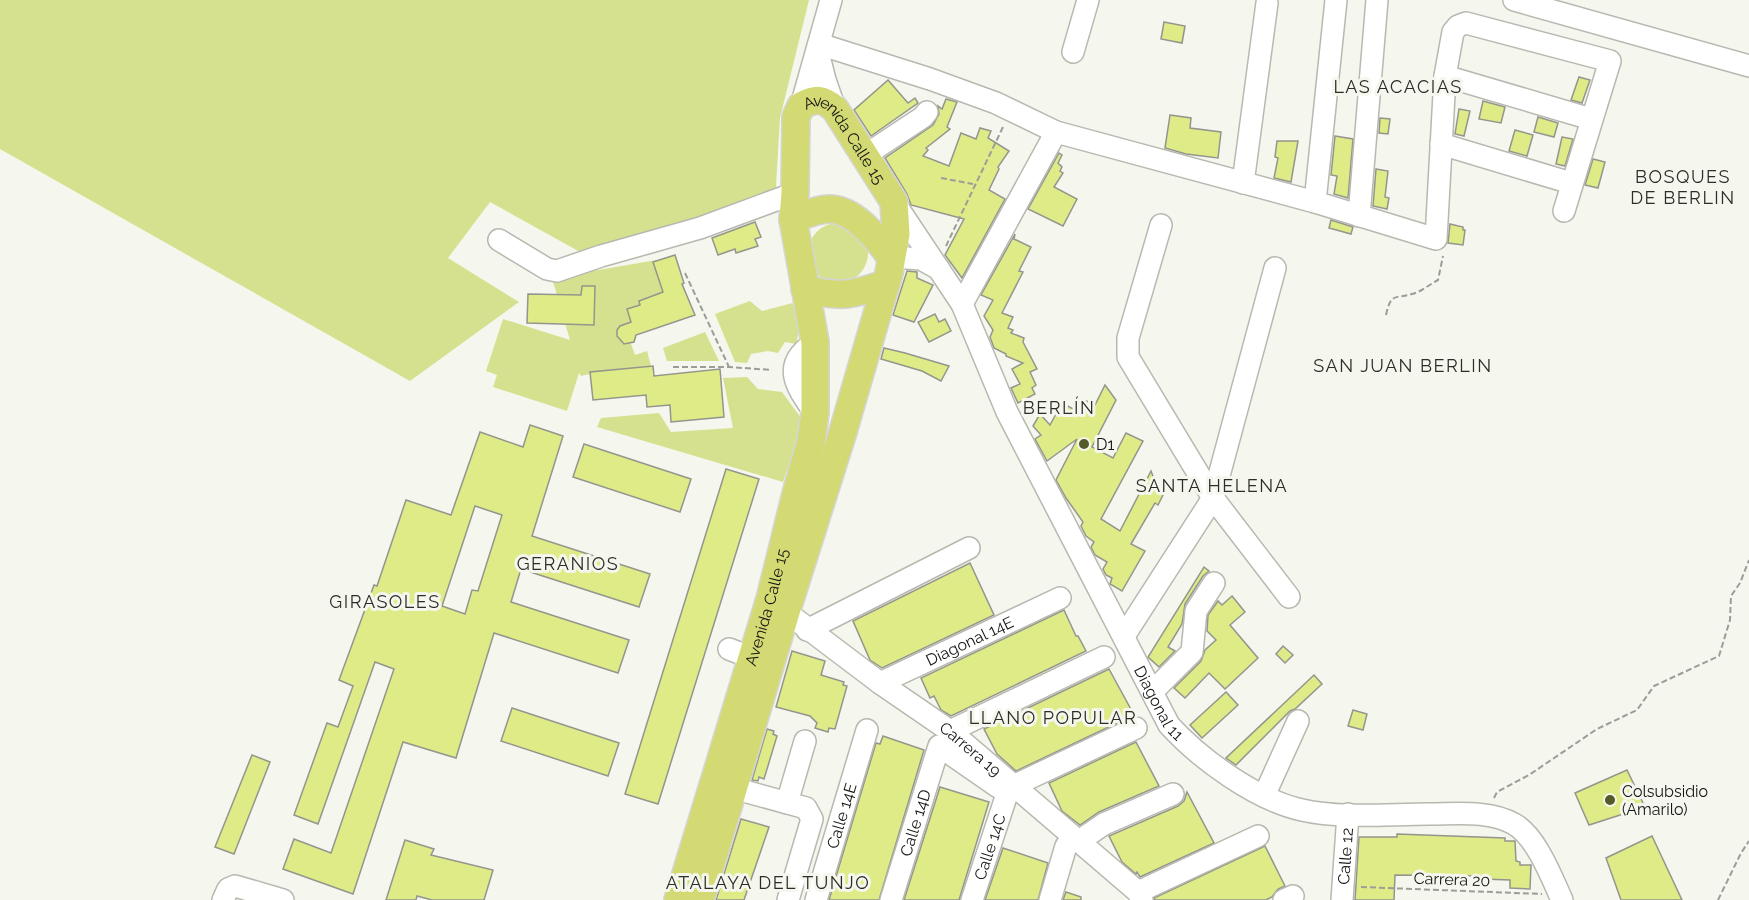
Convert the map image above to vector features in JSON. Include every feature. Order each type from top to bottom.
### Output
[{"type":"main road","name":"Avenida Calle 15","points":[[678,900],[740,653],[770,599],[796,490],[811,442],[815,413],[815,342],[794,206],[796,117],[801,106],[814,99],[824,100],[835,109],[894,201],[896,234],[886,284],[842,435],[786,612],[700,900]]},
{"type":"main road","points":[[794,206],[830,209],[844,213],[870,230],[891,257]]},
{"type":"main road","points":[[805,289],[829,295],[850,295],[886,284]]},
{"type":"street","points":[[801,106],[831,0]]},
{"type":"street","points":[[1073,52],[1088,0]]},
{"type":"street","points":[[1315,202],[1336,0]]},
{"type":"street","points":[[1359,216],[1377,0]]},
{"type":"street","points":[[1514,0],[1749,66]]},
{"type":"street","points":[[1243,183],[1267,3]]},
{"type":"street","points":[[818,46],[930,79],[996,103],[1056,132],[1315,202],[1436,239],[1446,76],[1453,32],[1458,26],[1466,23],[1610,61],[1564,211]]},
{"type":"street","points":[[818,46],[825,80],[835,109]]},
{"type":"street","points":[[1446,76],[1592,119]]},
{"type":"street","points":[[864,156],[923,117],[927,112]]},
{"type":"street","points":[[962,304],[1056,132]]},
{"type":"street","points":[[1441,144],[1571,183]]},
{"type":"street","name":"Diagonal 11","points":[[894,201],[962,304],[1007,412],[1169,725],[1184,742],[1207,761],[1264,796],[1303,810],[1348,814],[1482,815],[1515,824],[1534,843],[1561,897]]},
{"type":"street","points":[[499,240],[548,269],[557,271],[700,228],[794,206]]},
{"type":"street","points":[[1161,225],[1128,338],[1128,357],[1213,498],[1289,597]]},
{"type":"street","points":[[891,257],[921,259],[939,269]]},
{"type":"street","points":[[1124,636],[1213,498],[1275,268]]},
{"type":"street","points":[[807,630],[969,548]]},
{"type":"street","points":[[1153,691],[1192,652],[1196,611],[1214,583]]},
{"type":"street","name":"Diagonal 14E","points":[[880,683],[1060,598]]},
{"type":"street","name":"Carrera 19","points":[[786,612],[880,683],[944,739],[1011,790],[1134,898]]},
{"type":"street","points":[[944,739],[1104,657]]},
{"type":"street","points":[[1264,796],[1298,721]]},
{"type":"street","points":[[1011,790],[1136,728]]},
{"type":"street","name":"Calle 14E","points":[[816,900],[867,730]]},
{"type":"street","name":"Calle 14D","points":[[891,900],[944,739]]},
{"type":"street","points":[[787,803],[805,741]]},
{"type":"street","points":[[733,788],[806,808],[812,819],[789,900]]},
{"type":"street","name":"Calle 14C","points":[[972,900],[1011,790]]},
{"type":"street","points":[[1050,900],[1072,844],[1104,824],[1173,794]]},
{"type":"street","name":"Calle 12","points":[[1343,893],[1348,814]]},
{"type":"street","points":[[1134,898],[1258,836]]},
{"type":"street","points":[[223,900],[228,889],[235,886],[264,885],[283,900]]},
{"type":"path","points":[[939,269],[944,248],[996,139],[1012,111]]},
{"type":"path","points":[[940,178],[974,184]]},
{"type":"path","points":[[1386,315],[1389,303],[1397,295],[1414,294],[1438,280],[1443,262],[1444,243],[1436,239]]},
{"type":"path","points":[[685,273],[729,367]]},
{"type":"path","points":[[674,367],[772,370]]},
{"type":"path","points":[[1482,815],[1497,792],[1529,775],[1597,729],[1637,710],[1654,686],[1719,656],[1730,620],[1731,596],[1740,583],[1749,560]]},
{"type":"path","points":[[1718,900],[1749,841]]},
{"type":"path","name":"Carrera 20","points":[[1343,893],[1561,897]]},
{"type":"green space","points":[[0,0],[809,0],[780,118],[775,203],[589,257],[490,202],[448,258],[519,302],[410,381],[0,149]]},
{"type":"green space","points":[[838,223],[859,232],[868,253],[859,274],[838,283],[817,274],[808,253],[817,232]]},
{"type":"green space","points":[[668,258],[682,293],[625,327],[635,355],[647,351],[651,366],[602,371],[581,376],[579,373],[567,411],[493,387],[497,375],[486,371],[503,319],[570,340],[552,278]]},
{"type":"green space","points":[[750,301],[762,311],[793,303],[799,331],[796,344],[785,342],[778,353],[768,351],[751,354],[747,363],[735,362],[715,314]]},
{"type":"green space","points":[[705,332],[719,361],[667,361],[663,348]]},
{"type":"green space","points":[[747,377],[758,389],[782,392],[804,422],[783,482],[597,427],[601,418],[659,413],[671,432],[733,428],[723,378]]},
{"type":"building","points":[[1164,22],[1185,26],[1182,43],[1161,39]]},
{"type":"building","points":[[1579,77],[1590,80],[1582,103],[1571,100]]},
{"type":"building","points":[[888,80],[908,103],[915,98],[918,103],[871,136],[854,110]]},
{"type":"building","points":[[946,99],[957,102],[947,127],[950,129],[926,148],[928,150],[923,156],[949,166],[961,133],[976,139],[980,128],[991,131],[988,138],[1009,151],[998,167],[989,190],[1005,199],[962,278],[945,255],[964,219],[911,205],[907,194],[885,158],[933,125],[939,114],[938,106],[942,109]]},
{"type":"building","points":[[1483,101],[1505,107],[1501,123],[1479,119]]},
{"type":"building","points":[[1459,109],[1470,111],[1464,136],[1455,134]]},
{"type":"building","points":[[1170,115],[1191,118],[1190,128],[1221,132],[1218,158],[1186,154],[1165,148]]},
{"type":"building","points":[[1538,117],[1558,123],[1554,137],[1534,132]]},
{"type":"building","points":[[1380,118],[1390,119],[1388,134],[1379,133]]},
{"type":"building","points":[[1515,130],[1533,135],[1527,156],[1509,151]]},
{"type":"building","points":[[1335,136],[1353,139],[1348,198],[1334,194],[1337,176],[1331,175]]},
{"type":"building","points":[[1562,137],[1573,139],[1565,166],[1556,164]]},
{"type":"building","points":[[1277,141],[1298,141],[1291,182],[1274,178],[1278,158],[1275,157]]},
{"type":"building","points":[[1059,153],[1062,155],[1058,163],[1063,173],[1054,187],[1077,199],[1063,226],[1028,209]]},
{"type":"building","points":[[1593,159],[1605,162],[1598,188],[1585,185]]},
{"type":"building","points":[[1376,169],[1388,171],[1385,197],[1389,198],[1387,209],[1373,206]]},
{"type":"building","points":[[1331,220],[1353,227],[1351,234],[1329,228]]},
{"type":"building","points":[[755,222],[761,237],[755,239],[758,246],[736,253],[735,249],[718,255],[712,238]]},
{"type":"building","points":[[1450,224],[1463,227],[1465,230],[1463,245],[1448,243]]},
{"type":"building","points":[[1015,234],[1014,239],[1031,247],[1019,271],[1023,272],[1002,313],[1013,317],[1008,328],[1013,330],[1011,333],[1024,338],[1023,342],[1037,369],[1030,372],[1036,385],[1032,388],[1035,394],[1018,403],[1011,388],[1020,384],[1012,369],[1023,363],[994,348],[990,337],[993,330],[984,316],[993,300],[981,295]]},
{"type":"building","points":[[675,255],[684,283],[682,284],[695,315],[636,335],[634,342],[624,344],[617,336],[617,330],[620,326],[631,322],[627,309],[640,305],[639,301],[663,292],[653,262]]},
{"type":"building","points":[[907,271],[917,272],[917,278],[933,285],[914,322],[893,315]]},
{"type":"building","points":[[582,286],[595,286],[594,325],[527,323],[528,294],[581,295]]},
{"type":"building","points":[[935,314],[939,322],[945,319],[951,331],[929,342],[918,322]]},
{"type":"building","points":[[884,348],[949,366],[941,381],[922,371],[881,359]]},
{"type":"building","points":[[653,366],[654,376],[720,369],[724,417],[671,422],[670,405],[647,407],[646,395],[593,400],[590,372]]},
{"type":"building","points":[[1105,385],[1116,400],[1092,447],[1113,458],[1126,433],[1143,441],[1101,519],[1120,531],[1151,471],[1156,484],[1166,489],[1158,505],[1155,503],[1131,544],[1145,551],[1122,591],[1110,584],[1112,578],[1106,575],[1103,569],[1107,562],[1095,555],[1091,547],[1094,542],[1086,536],[1081,526],[1083,522],[1056,480],[1077,439],[1047,461],[1035,439],[1041,435],[1033,426],[1040,414],[1050,425],[1062,403],[1079,412],[1084,400],[1095,405]]},
{"type":"building","points":[[530,425],[563,436],[532,536],[650,574],[639,607],[521,569],[511,602],[629,640],[618,673],[494,633],[456,758],[403,742],[353,894],[283,869],[294,839],[331,853],[394,669],[375,662],[318,824],[294,815],[327,723],[338,727],[353,686],[339,680],[374,585],[377,586],[406,500],[451,515],[480,432],[523,447]],"holes":[[[475,506],[502,515],[478,591],[472,590],[465,614],[442,606]]]},
{"type":"building","points":[[584,444],[691,479],[680,512],[573,477]]},
{"type":"building","points":[[726,469],[759,479],[658,804],[625,794]]},
{"type":"building","points":[[970,563],[994,615],[882,668],[870,660],[853,621]]},
{"type":"building","points":[[1204,567],[1209,571],[1203,576],[1185,604],[1182,624],[1168,647],[1175,651],[1159,667],[1148,657]]},
{"type":"building","points":[[1232,596],[1245,612],[1230,625],[1258,658],[1225,689],[1209,673],[1185,698],[1174,688],[1201,661],[1205,650],[1216,640],[1207,631],[1208,615],[1218,601],[1222,605]]},
{"type":"building","points":[[1064,610],[1086,651],[951,716],[941,710],[934,696],[930,698],[921,678]]},
{"type":"building","points":[[1283,646],[1293,655],[1285,663],[1276,654]]},
{"type":"building","points":[[792,651],[825,661],[821,675],[844,682],[843,685],[847,686],[835,729],[829,728],[828,732],[815,728],[817,723],[810,716],[776,707]]},
{"type":"building","points":[[1109,669],[1134,715],[1016,771],[997,754],[984,729]]},
{"type":"building","points":[[1314,675],[1322,684],[1290,711],[1236,765],[1226,758]]},
{"type":"building","points":[[1226,692],[1238,705],[1202,738],[1190,725]]},
{"type":"building","points":[[512,708],[619,743],[608,776],[501,741]]},
{"type":"building","points":[[1353,710],[1367,714],[1363,730],[1348,726]]},
{"type":"building","points":[[767,729],[774,731],[773,734],[777,736],[764,779],[759,777],[758,781],[752,780]]},
{"type":"building","points":[[883,736],[924,750],[879,900],[829,900],[876,743],[880,744]]},
{"type":"building","points":[[1136,742],[1159,786],[1099,812],[1080,825],[1062,811],[1049,783]]},
{"type":"building","points":[[252,755],[270,762],[234,854],[215,847]]},
{"type":"building","name":"Colsubsidio (Amarilo)","points":[[1627,770],[1645,807],[1589,825],[1575,793]]},
{"type":"building","points":[[940,787],[989,802],[959,900],[904,900]]},
{"type":"building","points":[[1187,792],[1214,843],[1140,877],[1137,872],[1136,874],[1122,862],[1109,836],[1178,806],[1184,801]]},
{"type":"building","points":[[741,819],[769,827],[744,900],[716,900]]},
{"type":"building","points":[[1397,834],[1505,838],[1505,841],[1515,841],[1516,861],[1520,862],[1520,865],[1531,865],[1530,889],[1510,888],[1510,880],[1482,879],[1482,876],[1395,875],[1394,900],[1355,900],[1359,837],[1397,837]]},
{"type":"building","points":[[1652,836],[1682,900],[1621,900],[1606,858]]},
{"type":"building","points":[[405,840],[434,849],[431,855],[493,870],[484,900],[432,900],[417,896],[416,900],[386,900]]},
{"type":"building","points":[[1265,846],[1285,886],[1266,900],[1155,900],[1154,898]]},
{"type":"building","points":[[1003,848],[1048,863],[1038,900],[985,900]]},
{"type":"building","points":[[1066,892],[1081,897],[1081,900],[1063,900]]},
{"type":"place","name":"D1","points":[[1084,444]]},
{"type":"place","name":"Colsubsidio (Amarilo)","points":[[1610,800]]},
{"type":"district","name":"LAS ACACIAS","points":[[1398,87]]},
{"type":"district","name":"BOSQUES DE BERLIN","points":[[1683,187]]},
{"type":"district","name":"SAN JUAN BERLIN","points":[[1403,366]]},
{"type":"district","name":"BERLÍN","points":[[1059,408]]},
{"type":"district","name":"SANTA HELENA","points":[[1212,486]]},
{"type":"district","name":"GERANIOS","points":[[568,564]]},
{"type":"district","name":"GIRASOLES","points":[[385,602]]},
{"type":"district","name":"LLANO POPULAR","points":[[1053,718]]},
{"type":"district","name":"ATALAYA DEL TUNJO","points":[[768,883]]}]
